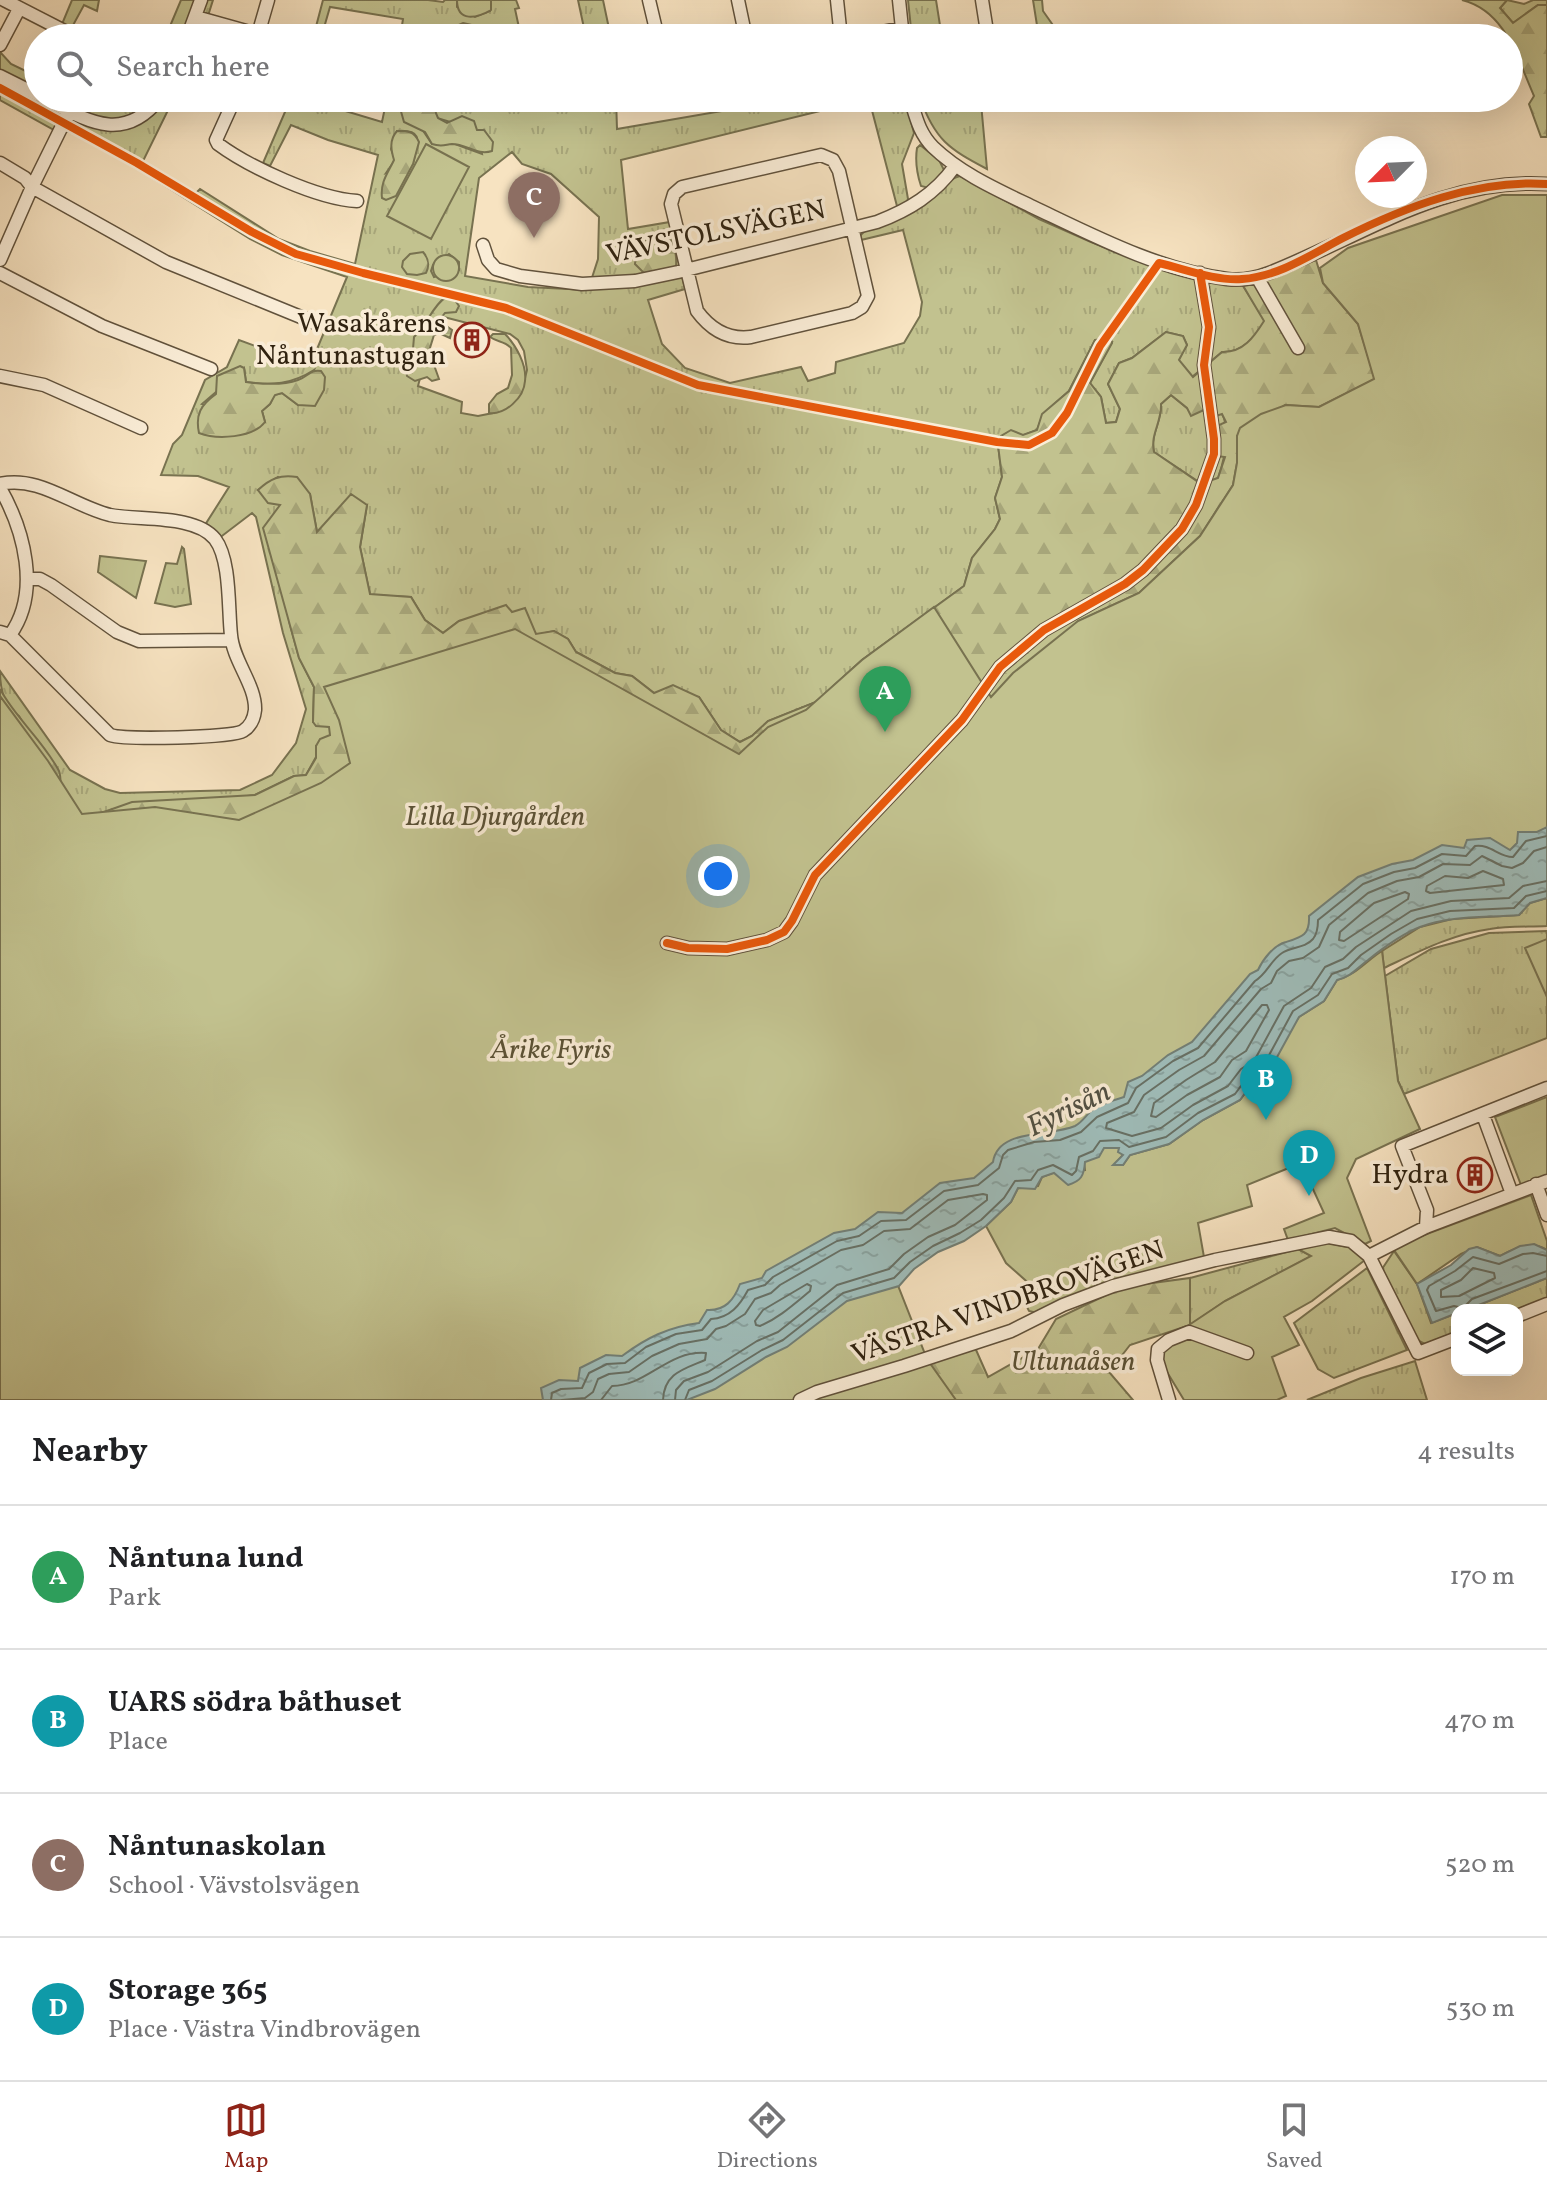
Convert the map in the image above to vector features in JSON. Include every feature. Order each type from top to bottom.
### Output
[{"type":"street","points":[[4,0],[50,24]]},
{"type":"street","points":[[193,24],[201,0]]},
{"type":"street","points":[[264,24],[268,0]]},
{"type":"street","points":[[649,0],[655,24]]},
{"type":"street","points":[[738,0],[743,24]]},
{"type":"street","points":[[837,0],[840,24]]},
{"type":"street","points":[[899,0],[902,24]]},
{"type":"street","points":[[982,0],[986,24]]},
{"type":"street","points":[[0,45],[19,9]]},
{"type":"street","points":[[196,17],[219,24]]},
{"type":"street","points":[[0,76],[24,88]]},
{"type":"street","points":[[0,260],[2,246],[69,112],[92,122],[117,125],[139,118],[145,112]]},
{"type":"street","points":[[229,112],[216,140],[218,144],[306,189],[357,201]]},
{"type":"street","points":[[914,112],[920,131],[955,166],[1080,230],[1159,263],[1228,279],[1257,277],[1290,265],[1381,220],[1457,194],[1505,185],[1547,184]]},
{"type":"street","points":[[821,155],[833,160],[839,171],[853,228],[868,296],[862,307],[852,313],[736,339],[706,323],[697,311],[671,204],[674,194],[682,187],[821,155]]},
{"type":"street","points":[[0,163],[25,178],[32,187],[166,262],[318,324]]},
{"type":"street","name":"VÄVSTOLSVÄGEN","points":[[483,245],[488,260],[496,269],[520,276],[582,284],[635,281],[877,222],[928,195],[955,166]]},
{"type":"street","points":[[0,273],[102,326],[211,369]]},
{"type":"street","points":[[667,943],[688,948],[727,949],[767,940],[784,932],[815,875],[962,720],[1000,667],[1044,630],[1134,577],[1182,529],[1196,505],[1214,454],[1204,365],[1209,327],[1200,273]]},
{"type":"street","points":[[1257,277],[1298,348]]},
{"type":"street","points":[[0,376],[44,385],[141,428]]},
{"type":"street","points":[[24,482],[111,515],[184,523],[207,532],[217,543],[224,566],[231,640],[254,702],[252,721],[243,731],[222,735],[118,737],[103,731],[5,633],[16,626],[27,579],[18,524],[0,486],[24,482]]},
{"type":"street","points":[[27,579],[40,579],[51,585],[117,632],[139,641],[231,640]]},
{"type":"street","points":[[1426,1227],[1427,1210],[1402,1146],[1547,1088]]},
{"type":"street","points":[[1483,1115],[1512,1194]]},
{"type":"street","points":[[1451,1340],[1418,1353],[1369,1256],[1426,1227],[1542,1182],[1547,1215]]},
{"type":"street","name":"VÄSTRA VINDBROVÄGEN","points":[[800,1400],[1011,1331],[1063,1305],[1113,1286],[1215,1260],[1329,1237],[1351,1241],[1369,1256]]},
{"type":"street","points":[[1523,1314],[1547,1304]]},
{"type":"street","points":[[1169,1400],[1157,1360],[1158,1349],[1169,1340],[1189,1332],[1247,1353]]},
{"type":"street","points":[[828,1400],[834,1387]]},
{"type":"green space","points":[[72,0],[99,0],[97,11],[84,5],[74,24],[62,24]]},
{"type":"green space","points":[[181,0],[213,0],[205,24],[171,24]]},
{"type":"green space","points":[[323,0],[457,0],[457,7],[475,17],[490,11],[491,0],[516,0],[519,8],[515,9],[518,24],[402,24],[403,19],[330,7],[325,24],[317,24]]},
{"type":"green space","points":[[457,0],[491,0],[491,10],[469,17],[460,12]]},
{"type":"green space","points":[[578,0],[603,0],[608,24],[583,24]]},
{"type":"green space","points":[[908,0],[936,0],[940,24],[911,24]]},
{"type":"green space","points":[[1033,0],[1042,0],[1043,11],[1052,24],[1037,24]]},
{"type":"green space","points":[[1462,0],[1507,0],[1500,8],[1513,23],[1538,5],[1547,5],[1547,137],[1541,137],[1529,104],[1534,96],[1523,71],[1523,24],[1499,24],[1477,6]]},
{"type":"green space","points":[[1507,0],[1524,4],[1547,0],[1547,5],[1538,5],[1513,23],[1500,8]]},
{"type":"green space","points":[[0,52],[11,64],[24,70],[24,112],[167,112],[143,161],[196,193],[200,189],[279,239],[355,264],[378,155],[291,125],[270,166],[263,163],[285,112],[349,112],[382,122],[384,112],[616,112],[617,129],[716,112],[816,112],[621,160],[628,229],[670,222],[685,289],[648,300],[662,344],[685,368],[730,383],[801,367],[808,381],[835,373],[836,362],[904,343],[920,316],[922,302],[903,230],[861,240],[860,236],[870,228],[907,215],[946,183],[960,176],[1039,219],[1152,266],[1242,284],[1265,321],[1247,343],[1236,350],[1222,352],[1192,377],[1178,360],[1187,345],[1183,336],[1166,332],[1132,358],[1119,363],[1108,384],[1120,409],[1116,422],[1106,423],[1101,397],[1090,383],[1112,342],[1095,340],[1069,391],[1043,414],[1037,430],[998,445],[1002,477],[995,498],[1000,519],[972,558],[964,586],[862,660],[816,702],[768,721],[740,742],[721,730],[699,697],[654,693],[632,676],[615,673],[576,652],[568,639],[554,631],[536,635],[512,612],[459,621],[443,633],[425,620],[411,597],[370,595],[360,547],[367,505],[317,532],[310,494],[278,477],[258,490],[280,505],[289,621],[299,658],[314,687],[313,722],[330,727],[330,735],[316,746],[316,757],[306,775],[294,776],[255,795],[85,819],[74,814],[19,716],[6,702],[0,671],[70,770],[105,789],[120,793],[240,790],[272,775],[296,743],[306,709],[283,633],[256,517],[252,513],[218,539],[205,525],[229,487],[198,476],[161,475],[205,380],[227,367],[239,340],[310,366],[347,277],[282,255],[250,239],[138,169],[71,132],[54,130],[0,100]],"holes":[[[437,118],[477,130],[482,154],[455,144],[432,144],[424,132]],[[397,131],[416,135],[413,164],[386,173],[395,160],[391,149]],[[512,152],[522,164],[551,174],[599,217],[598,259],[588,290],[528,287],[465,276],[479,178]],[[660,234],[671,239],[677,259],[675,267],[639,247]],[[449,254],[459,262],[459,270],[434,277],[431,271],[433,265]],[[436,315],[510,334],[524,351],[527,370],[524,382],[493,413],[478,416],[461,413],[462,402],[418,386]],[[244,368],[246,382],[264,384],[290,381],[314,370],[298,405],[282,393],[274,395],[262,411],[265,422],[202,404]]]},
{"type":"green space","points":[[401,112],[436,112],[438,118],[447,123],[462,116],[474,121],[477,130],[484,130],[493,142],[492,151],[432,144],[425,132],[404,122]]},
{"type":"green space","points":[[872,112],[909,112],[914,133],[902,164],[908,199],[905,206],[898,210]]},
{"type":"green space","points":[[926,112],[982,112],[987,169],[953,149],[931,124]]},
{"type":"green space","points":[[397,131],[410,132],[419,142],[413,164],[396,196],[386,200],[382,198],[382,187],[394,160],[392,141]]},
{"type":"green space","points":[[426,144],[469,167],[431,239],[387,216]]},
{"type":"green space","points":[[920,145],[939,160],[944,170],[942,177],[929,188],[921,186],[918,177],[916,153]]},
{"type":"green space","name":"Årike Fyris","points":[[1502,195],[1547,195],[1547,854],[1376,906],[1185,1084],[882,1245],[927,1359],[956,1400],[0,1400],[0,696],[82,814],[155,807],[239,820],[321,783],[350,763],[339,720],[324,687],[515,629],[739,754],[768,727],[806,710],[862,660],[934,607],[991,697],[1013,673],[1078,621],[1139,593],[1200,536],[1233,485],[1240,428],[1261,414],[1286,405],[1319,407],[1374,379],[1358,324],[1323,283],[1320,268],[1348,248]]},
{"type":"green space","points":[[660,234],[669,238],[674,246],[676,267],[644,273],[635,264],[637,253],[646,241]]},
{"type":"green space","points":[[423,252],[428,262],[426,273],[407,274],[402,267],[403,261],[410,254]]},
{"type":"green space","points":[[446,255],[455,259],[459,268],[455,277],[446,281],[437,277],[433,268],[437,259]]},
{"type":"green space","name":"Lilla Djurgården","points":[[1316,260],[1323,283],[1358,324],[1375,379],[1319,407],[1285,405],[1237,436],[1233,485],[1200,536],[1139,593],[1078,621],[819,886],[0,1056],[0,689],[53,760],[59,771],[63,796],[84,819],[132,802],[255,795],[294,776],[306,775],[316,758],[316,746],[320,739],[330,735],[329,727],[316,726],[313,722],[314,687],[299,658],[263,528],[280,505],[268,503],[258,490],[267,483],[280,477],[297,477],[310,494],[317,532],[351,494],[367,505],[360,547],[370,594],[411,597],[425,620],[443,633],[459,621],[506,605],[512,612],[525,608],[536,634],[554,631],[568,639],[576,652],[615,673],[632,676],[654,693],[673,685],[699,697],[721,730],[740,742],[768,721],[816,702],[862,660],[964,586],[972,558],[1000,519],[995,498],[1002,477],[998,445],[1001,436],[1011,430],[1023,435],[1037,430],[1042,414],[1069,391],[1095,340],[1111,338],[1112,343],[1090,383],[1101,397],[1106,423],[1116,422],[1120,409],[1108,384],[1119,363],[1132,358],[1166,332],[1183,336],[1187,345],[1179,360],[1193,377],[1222,352],[1236,350],[1252,338],[1264,321],[1242,284]],"holes":[[[1171,395],[1187,408],[1191,416],[1206,409],[1216,416],[1222,414],[1226,422],[1210,429],[1217,456],[1225,457],[1218,478],[1201,484],[1154,452],[1161,404]]]},
{"type":"green space","points":[[445,298],[454,299],[459,306],[456,312],[445,313],[441,318],[442,323],[452,330],[450,338],[439,333],[434,335],[429,351],[439,379],[432,381],[427,377],[415,381],[407,376],[405,360],[413,349],[414,337]]},
{"type":"green space","points":[[505,334],[513,344],[522,362],[525,381],[513,404],[489,413],[489,404],[497,394],[508,388],[512,375],[511,348],[490,337]]},
{"type":"green space","points":[[240,366],[244,368],[246,382],[258,383],[292,382],[314,371],[321,371],[325,377],[324,390],[315,406],[298,405],[282,393],[275,395],[262,411],[265,422],[244,434],[225,437],[199,433],[199,415],[206,402],[216,394],[217,376]]},
{"type":"green space","points":[[1171,395],[1187,408],[1222,413],[1227,437],[1218,478],[1202,484],[1154,452],[1161,404]]},
{"type":"green space","points":[[182,547],[191,604],[175,607],[155,603],[166,563],[177,564]]},
{"type":"green space","points":[[100,556],[146,561],[136,598],[98,572]]},
{"type":"green space","points":[[1547,898],[1547,926],[1476,931],[1436,944],[1384,968],[1382,951],[1420,927],[1452,919],[1519,915],[1530,903]]},
{"type":"green space","points":[[1547,931],[1547,1038],[1404,1094],[1398,1081],[1385,976],[1431,949],[1489,933]]},
{"type":"green space","points":[[1547,939],[1547,997],[1525,948]]},
{"type":"green space","points":[[1382,951],[1398,1081],[1420,1129],[1356,1159],[1347,1178],[1371,1241],[1365,1244],[1335,1228],[1288,1240],[1284,1229],[1324,1213],[1301,1163],[1247,1185],[1252,1206],[1198,1223],[1204,1257],[1037,1313],[1029,1311],[1024,1301],[1034,1288],[1006,1263],[986,1226],[1011,1202],[1018,1188],[1038,1186],[1042,1177],[1055,1172],[1085,1170],[1084,1162],[1104,1148],[1119,1148],[1123,1155],[1114,1165],[1123,1165],[1130,1155],[1169,1144],[1203,1120],[1240,1100],[1299,1017],[1324,1001],[1337,980]]},
{"type":"green space","points":[[1547,1097],[1547,1176],[1521,1185],[1495,1117]]},
{"type":"green space","points":[[1531,1195],[1547,1241],[1547,1250],[1529,1245],[1500,1256],[1477,1247],[1461,1254],[1417,1284],[1392,1247]]},
{"type":"green space","points":[[1328,1243],[1353,1248],[1365,1260],[1312,1301],[1284,1317],[1299,1345],[1272,1357],[1286,1396],[1277,1400],[1184,1400],[1153,1349],[1225,1301],[1311,1256],[1298,1249]]},
{"type":"green space","points":[[1298,1249],[1312,1256],[1225,1301],[1190,1325],[1190,1278]]},
{"type":"green space","points":[[1394,1251],[1417,1284],[1431,1323],[1451,1315],[1451,1334],[1425,1344],[1417,1340],[1382,1269]]},
{"type":"green space","points":[[1367,1268],[1407,1350],[1334,1378],[1318,1369],[1294,1323]]},
{"type":"green space","name":"Ultunaåsen","points":[[1190,1278],[1190,1325],[1130,1345],[1109,1372],[1133,1400],[936,1400],[927,1359],[973,1343],[988,1377],[1038,1349],[1056,1319],[1123,1287]]},
{"type":"green space","points":[[1547,1278],[1547,1298],[1523,1307],[1523,1304],[1481,1304]]},
{"type":"green space","points":[[1415,1361],[1427,1400],[1307,1400],[1361,1378]]},
{"type":"water","points":[[1547,827],[1547,898],[1530,903],[1519,915],[1444,920],[1406,933],[1337,980],[1324,1001],[1299,1017],[1265,1079],[1254,1081],[1240,1100],[1203,1120],[1169,1144],[1130,1155],[1123,1165],[1113,1165],[1123,1155],[1118,1152],[1119,1148],[1104,1148],[1099,1157],[1085,1162],[1079,1180],[1068,1185],[1054,1173],[1042,1177],[1035,1189],[1018,1188],[1011,1202],[986,1226],[964,1241],[938,1252],[914,1269],[899,1286],[847,1301],[787,1347],[715,1389],[687,1400],[543,1400],[541,1388],[559,1380],[578,1381],[580,1368],[606,1355],[622,1356],[658,1334],[699,1323],[707,1310],[719,1309],[728,1303],[740,1284],[762,1278],[766,1271],[834,1233],[855,1229],[878,1212],[902,1213],[940,1183],[974,1178],[993,1162],[1004,1144],[1026,1135],[1075,1126],[1097,1107],[1124,1097],[1128,1082],[1192,1042],[1250,974],[1258,970],[1269,953],[1304,934],[1309,916],[1358,877],[1413,860],[1442,845],[1464,848],[1467,840],[1490,838],[1510,850],[1517,843],[1518,832],[1537,832]]},
{"type":"water","points":[[1534,1244],[1547,1250],[1547,1278],[1481,1304],[1451,1304],[1451,1315],[1432,1323],[1417,1284],[1451,1265],[1469,1249],[1477,1247],[1500,1256],[1520,1246]]},
{"type":"cycle path","points":[[0,88],[24,101]]},
{"type":"cycle path","points":[[44,112],[252,232],[296,254],[506,308],[698,385],[997,442],[1029,445],[1052,433],[1067,413],[1100,346],[1159,263],[1221,278],[1255,277],[1294,264],[1343,238],[1416,206],[1494,186],[1547,184]]},
{"type":"cycle path","points":[[667,943],[688,948],[727,949],[767,940],[784,932],[815,875],[962,720],[1000,667],[1044,630],[1125,584],[1143,570],[1182,529],[1196,505],[1214,454],[1204,365],[1209,327],[1200,273]]},
{"type":"place","name":"Nåntunaskolan","points":[[534,238]]},
{"type":"place","name":"Wasakårens Nåntunastugan","points":[[472,340]]},
{"type":"place","name":"Nåntuna lund","points":[[885,732]]},
{"type":"place","name":"UARS södra båthuset","points":[[1266,1120]]},
{"type":"place","name":"Hydra","points":[[1475,1175]]},
{"type":"place","name":"Storage 365","points":[[1309,1196]]},
{"type":"water label","name":"Fyrisån","points":[[1069,1110]]}]
